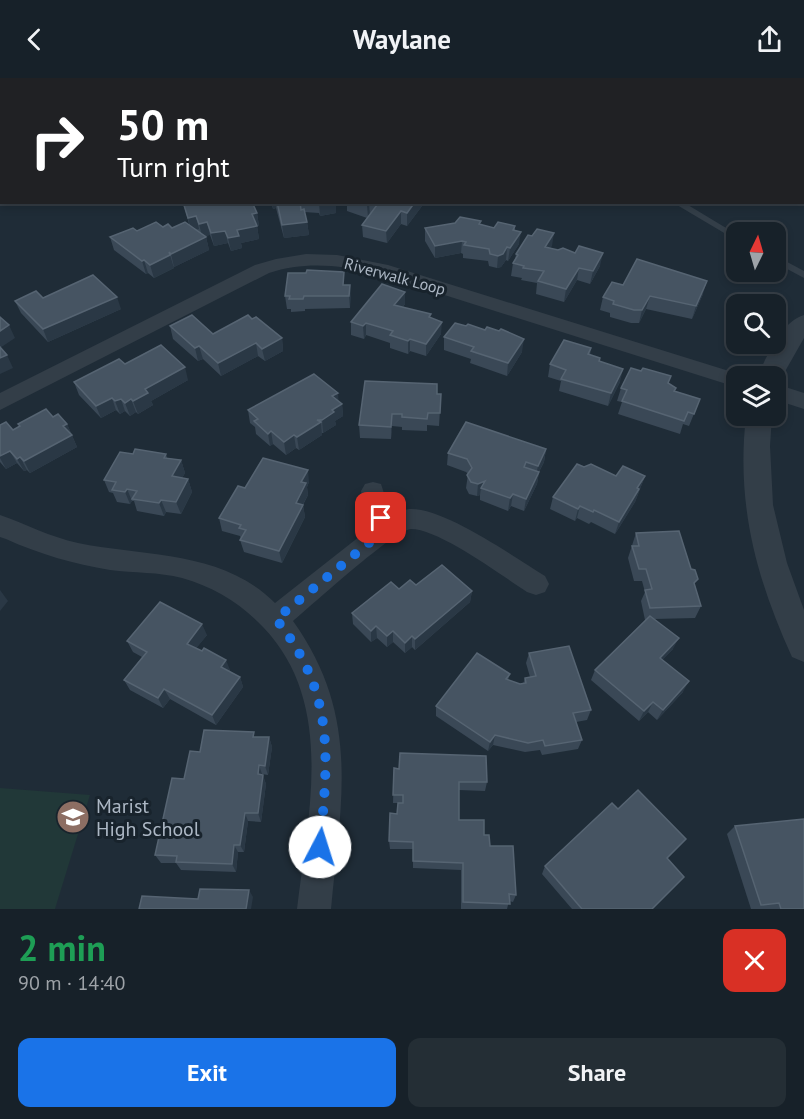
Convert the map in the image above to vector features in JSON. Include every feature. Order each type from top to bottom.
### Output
[{"type":"street","name":"Riverwalk Loop","points":[[0,402],[262,270],[293,261],[317,260],[355,262],[381,269],[726,377]]},
{"type":"street","points":[[776,366],[793,335],[804,323]]},
{"type":"street","points":[[786,395],[804,401]]},
{"type":"street","points":[[758,426],[755,479],[762,527],[783,599],[804,647]]},
{"type":"street","points":[[373,491],[375,506],[382,521],[381,533]]},
{"type":"street","points":[[276,619],[381,533],[400,521],[411,519],[428,521],[536,584]]},
{"type":"street","points":[[0,525],[30,538],[87,555],[180,567],[199,572],[242,592],[276,619],[298,650],[307,669],[316,691],[326,736],[326,786],[314,909]]},
{"type":"lane","points":[[679,204],[726,231]]},
{"type":"lane","points":[[786,264],[804,274]]},
{"type":"green space","points":[[0,788],[90,795],[55,909],[0,909]]},
{"type":"building","points":[[184,204],[253,204],[257,213],[252,214],[257,226],[237,230],[239,236],[228,238],[225,231],[211,233],[207,222],[199,224],[196,216],[188,218]]},
{"type":"building","points":[[277,204],[300,204],[307,222],[282,225]]},
{"type":"building","points":[[373,204],[414,204],[407,213],[401,211],[386,231],[362,225],[377,205]]},
{"type":"building","points":[[460,217],[481,221],[479,224],[494,228],[498,222],[515,226],[513,230],[521,232],[510,248],[507,247],[503,254],[498,256],[490,254],[489,249],[464,245],[466,242],[462,241],[435,246],[425,228],[455,223]]},
{"type":"building","points":[[156,222],[163,227],[168,224],[172,228],[185,222],[206,237],[171,254],[169,252],[170,255],[150,265],[110,237],[133,228],[137,231]]},
{"type":"building","points":[[537,229],[554,233],[545,247],[558,250],[563,248],[575,253],[579,246],[603,253],[593,271],[579,268],[566,289],[538,281],[544,271],[523,268],[524,266],[513,263],[528,235],[532,236]]},
{"type":"building","points":[[637,259],[707,281],[696,306],[650,296],[642,310],[634,310],[613,304],[614,301],[603,297],[612,282],[623,285]]},
{"type":"building","points":[[307,270],[344,272],[343,285],[350,285],[349,296],[304,296],[303,299],[289,299],[290,296],[285,296],[288,273],[306,273]]},
{"type":"building","points":[[93,275],[117,297],[43,329],[15,301],[36,291],[43,298]]},
{"type":"building","points":[[382,284],[405,292],[394,305],[431,314],[429,317],[442,322],[426,344],[390,335],[393,331],[366,323],[363,326],[351,322]]},
{"type":"building","points":[[192,315],[213,334],[248,315],[252,319],[256,317],[282,338],[262,349],[256,343],[218,363],[199,346],[195,348],[170,326]]},
{"type":"building","points":[[0,317],[9,325],[0,331]]},
{"type":"building","points":[[455,323],[466,326],[468,324],[485,330],[487,327],[499,331],[501,329],[524,339],[508,363],[471,351],[474,347],[444,337]]},
{"type":"building","points":[[564,340],[591,348],[588,354],[600,358],[599,361],[623,369],[611,393],[561,379],[566,370],[550,364]]},
{"type":"building","points":[[161,345],[185,367],[145,389],[148,393],[133,401],[131,399],[125,403],[121,399],[115,401],[112,398],[96,406],[74,382],[119,359],[125,364]]},
{"type":"building","points":[[0,347],[7,355],[0,358]]},
{"type":"building","points":[[631,368],[641,371],[643,368],[671,376],[668,383],[676,388],[674,391],[700,399],[694,414],[688,412],[684,421],[622,401],[627,390],[621,388]]},
{"type":"building","points":[[314,374],[338,393],[332,396],[342,404],[332,410],[334,412],[322,420],[317,420],[321,422],[297,437],[294,435],[284,442],[271,431],[268,434],[254,421],[258,419],[248,410]]},
{"type":"building","points":[[365,381],[437,384],[437,394],[441,394],[440,413],[428,413],[427,419],[392,414],[391,427],[359,425]]},
{"type":"building","points":[[46,409],[53,417],[58,414],[67,424],[63,426],[72,435],[24,461],[20,457],[17,459],[10,451],[0,456],[0,425],[6,422],[13,430],[20,426],[18,424]]},
{"type":"building","points":[[466,422],[546,449],[538,466],[526,462],[524,467],[539,472],[526,499],[513,494],[510,498],[481,488],[485,481],[478,484],[471,482],[467,475],[472,468],[467,459],[448,453]]},
{"type":"building","points":[[135,449],[166,454],[164,458],[181,460],[172,476],[188,479],[176,502],[161,500],[159,503],[132,499],[137,491],[112,490],[116,482],[104,480],[120,452],[133,454]]},
{"type":"building","points":[[263,458],[308,470],[301,482],[306,483],[296,503],[303,505],[279,551],[240,540],[246,530],[239,528],[241,525],[219,518],[238,486],[245,488]]},
{"type":"building","points":[[577,464],[584,467],[591,464],[616,476],[623,466],[645,476],[619,522],[594,510],[593,512],[580,506],[578,509],[553,497]]},
{"type":"building","points":[[679,531],[691,569],[695,570],[698,579],[694,583],[701,606],[650,608],[645,590],[652,589],[646,569],[639,569],[632,546],[639,546],[636,533]]},
{"type":"building","points":[[442,565],[472,591],[415,639],[412,636],[405,643],[393,631],[387,636],[376,626],[371,631],[352,613],[391,582],[399,589],[410,580],[416,585]]},
{"type":"building","points":[[160,602],[202,624],[187,644],[202,651],[204,648],[226,660],[221,667],[240,677],[212,715],[164,689],[158,698],[124,680],[147,652],[127,641]]},
{"type":"building","points":[[650,616],[679,638],[660,658],[689,681],[663,710],[653,702],[644,711],[595,670]]},
{"type":"building","points":[[569,646],[591,710],[573,713],[582,740],[545,746],[543,740],[528,743],[495,735],[490,742],[436,706],[477,653],[510,674],[506,679],[520,684],[526,683],[525,678],[536,676],[529,653]]},
{"type":"building","points":[[204,730],[254,732],[253,737],[269,737],[265,766],[259,765],[258,774],[263,775],[258,813],[245,813],[240,845],[234,845],[232,864],[176,862],[177,856],[155,855],[172,778],[184,779],[190,751],[200,752]]},
{"type":"building","points":[[400,753],[486,756],[487,782],[459,782],[459,820],[484,820],[484,835],[489,835],[490,846],[513,846],[516,895],[509,894],[510,904],[463,902],[463,863],[413,861],[413,842],[389,841],[390,813],[397,814],[398,803],[403,803],[403,795],[393,795],[394,768],[399,769]]},
{"type":"building","points":[[638,790],[686,839],[667,858],[684,877],[652,909],[582,909],[545,866],[612,803],[618,809]]},
{"type":"building","points":[[804,819],[804,909],[781,909],[779,903],[761,905],[735,826]]},
{"type":"building","points":[[200,889],[249,890],[246,909],[139,909],[142,896],[198,899]]},
{"type":"place","name":"Marist High School","points":[[73,817]]},
{"type":"route","points":[[320,847],[327,758],[326,736],[316,691],[307,669],[298,650],[276,619],[381,533],[381,518]]}]
